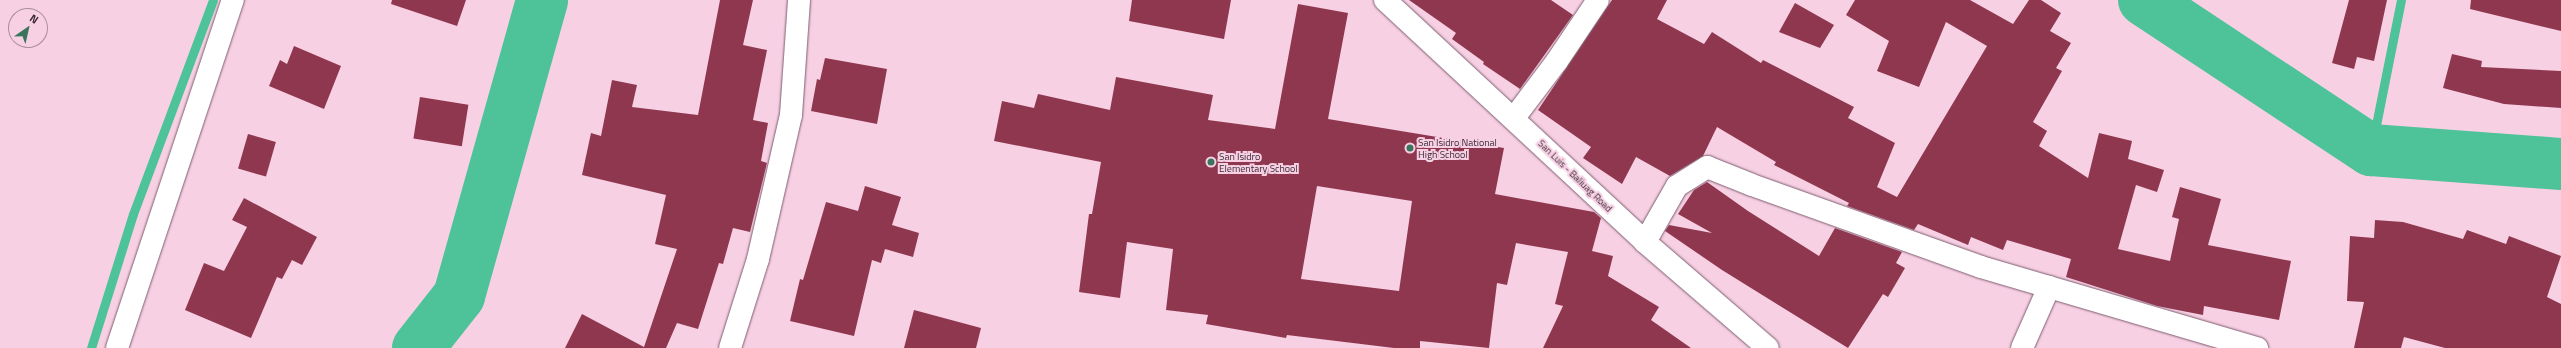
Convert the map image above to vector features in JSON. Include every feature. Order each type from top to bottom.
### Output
[{"type":"street","points":[[117,348],[233,0]]},
{"type":"street","points":[[730,348],[758,259],[791,115],[799,0]]},
{"type":"street","name":"San Luis - Baliuag Road","points":[[1385,0],[1514,118],[1645,242],[1768,348]]},
{"type":"street","points":[[1514,118],[1557,61],[1598,0]]},
{"type":"street","points":[[1645,242],[1677,186],[1707,166],[1752,185],[1981,267],[2257,348]]},
{"type":"street","points":[[2022,348],[2049,287]]},
{"type":"building","points":[[392,0],[466,0],[457,26],[391,4]]},
{"type":"building","points":[[720,0],[753,0],[743,45],[767,50],[753,120],[768,123],[761,161],[767,163],[750,232],[733,228],[723,264],[719,263],[698,329],[677,323],[666,348],[565,348],[582,314],[644,347],[677,249],[655,244],[666,195],[582,175],[591,133],[601,136],[612,80],[637,85],[632,107],[698,115]]},
{"type":"building","points":[[1132,0],[1231,0],[1224,39],[1129,21]]},
{"type":"building","points":[[1409,0],[1551,0],[1573,15],[1520,89],[1483,64],[1484,62],[1452,39],[1456,33]]},
{"type":"building","points":[[1612,0],[1667,0],[1657,19],[1704,44],[1712,32],[1761,63],[1763,60],[1854,107],[1848,118],[1895,143],[1877,187],[1897,197],[1987,46],[1946,22],[1919,87],[1877,71],[1889,41],[1846,15],[1855,0],[1970,0],[2013,24],[2029,0],[2041,0],[2061,13],[2050,31],[2071,43],[2056,68],[2062,71],[2033,122],[2047,131],[2039,146],[2088,178],[2099,133],[2132,141],[2128,159],[2164,170],[2157,192],[2136,185],[2118,249],[2170,261],[2179,219],[2172,217],[2180,187],[2221,199],[2208,245],[2291,261],[2279,320],[2204,306],[2203,315],[2157,306],[2066,277],[2071,259],[2007,240],[2003,250],[1971,237],[1968,245],[1918,224],[1914,230],[1847,206],[1849,203],[1774,165],[1776,162],[1717,127],[1703,156],[1670,176],[1636,157],[1622,184],[1583,158],[1591,147],[1538,110]]},
{"type":"building","points":[[2349,0],[2387,0],[2374,61],[2357,57],[2354,69],[2332,63]]},
{"type":"building","points":[[2471,0],[2561,0],[2561,31],[2470,9]]},
{"type":"building","points":[[1795,3],[1834,25],[1820,48],[1779,32]]},
{"type":"building","points":[[1298,4],[1348,13],[1328,119],[1504,148],[1495,194],[1594,212],[1601,218],[1592,251],[1613,256],[1608,276],[1659,307],[1651,320],[1691,348],[1543,348],[1563,306],[1555,304],[1568,252],[1516,243],[1507,285],[1497,283],[1489,348],[1420,341],[1420,348],[1394,348],[1287,335],[1286,338],[1206,324],[1208,315],[1166,310],[1173,249],[1127,242],[1120,298],[1079,292],[1089,214],[1092,214],[1101,162],[994,141],[1002,101],[1034,108],[1038,94],[1110,110],[1116,77],[1213,95],[1208,120],[1275,129]],"holes":[[[1317,186],[1412,201],[1399,291],[1301,279]]]},
{"type":"building","points":[[294,46],[341,66],[324,109],[269,86],[280,60],[287,64]]},
{"type":"building","points":[[2452,54],[2482,61],[2481,67],[2561,71],[2561,108],[2504,104],[2443,88]]},
{"type":"building","points":[[825,58],[887,69],[877,124],[811,111],[817,79],[820,80]]},
{"type":"building","points":[[420,97],[468,105],[462,146],[413,138]]},
{"type":"building","points":[[248,134],[276,142],[266,177],[238,169]]},
{"type":"building","points":[[1707,182],[1748,211],[1819,256],[1835,228],[1902,252],[1896,263],[1905,268],[1888,297],[1883,294],[1848,348],[1722,270],[1665,231],[1669,225],[1712,233],[1678,214],[1694,190]]},
{"type":"building","points":[[865,186],[901,197],[892,225],[919,233],[913,257],[885,249],[881,263],[872,260],[854,336],[790,321],[800,279],[803,280],[826,202],[858,211]]},
{"type":"building","points":[[244,198],[317,237],[302,265],[292,260],[282,279],[277,277],[251,338],[185,310],[204,263],[224,271],[247,227],[232,220]]},
{"type":"building","points":[[2375,220],[2403,222],[2463,239],[2467,230],[2506,244],[2509,236],[2561,256],[2547,297],[2561,304],[2561,348],[2445,348],[2404,337],[2401,348],[2354,348],[2364,302],[2347,301],[2350,236],[2374,238]]},
{"type":"building","points":[[914,310],[981,328],[976,348],[904,348]]},
{"type":"waterway","points":[[91,348],[133,214],[213,0]]},
{"type":"waterway","points":[[418,348],[459,296],[542,0]]},
{"type":"waterway","points":[[2144,0],[2371,150],[2561,164]]},
{"type":"waterway","points":[[2371,150],[2401,0]]},
{"type":"place","name":"San Isidro National High School","points":[[1410,148]]},
{"type":"place","name":"San Isidro Elementary School","points":[[1211,162]]}]
